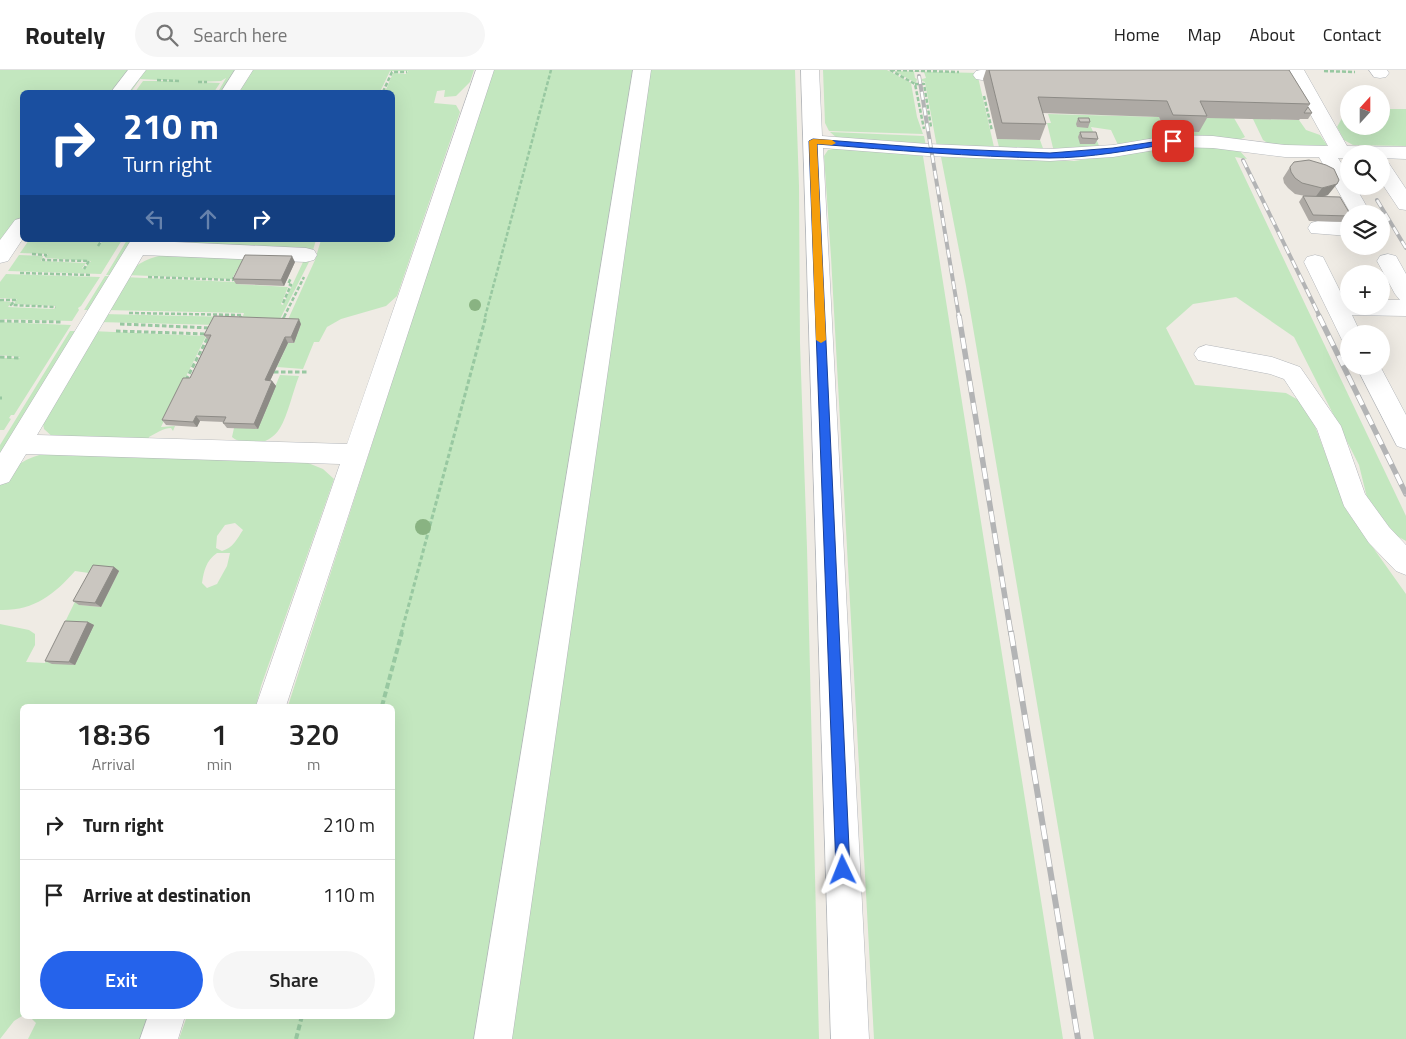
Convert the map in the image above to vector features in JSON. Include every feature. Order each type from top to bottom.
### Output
[{"type":"lane","points":[[121,90],[136,70]]},
{"type":"lane","points":[[231,90],[244,70]]},
{"type":"lane","points":[[272,704],[485,70]]},
{"type":"lane","points":[[493,1039],[642,70]]},
{"type":"lane","points":[[810,70],[850,1039]]},
{"type":"lane","points":[[983,75],[1087,78],[1084,70]]},
{"type":"lane","points":[[1295,70],[1357,205]]},
{"type":"lane","points":[[813,141],[931,150],[1050,155],[1113,151],[1173,141],[1213,142],[1285,151],[1340,153]]},
{"type":"lane","points":[[1390,155],[1406,153]]},
{"type":"lane","points":[[1390,179],[1406,204]]},
{"type":"lane","points":[[0,256],[20,228]]},
{"type":"lane","points":[[1318,228],[1340,229]]},
{"type":"lane","points":[[0,475],[139,244],[305,266]]},
{"type":"lane","points":[[1388,261],[1406,294]]},
{"type":"lane","points":[[1315,262],[1345,325]]},
{"type":"lane","points":[[1336,307],[1406,308]]},
{"type":"lane","points":[[1206,354],[1272,366],[1292,373],[1329,426],[1352,498],[1379,535],[1406,563]]},
{"type":"lane","points":[[1373,375],[1406,439]]},
{"type":"lane","points":[[19,444],[355,454]]},
{"type":"lane","points":[[159,1039],[166,1019]]},
{"type":"path","points":[[383,704],[551,70]]},
{"type":"path","points":[[890,70],[981,72],[983,75],[980,78],[996,152]]},
{"type":"path","points":[[890,70],[915,84],[924,84],[931,150]]},
{"type":"path","points":[[1295,70],[1379,71]]},
{"type":"path","points":[[383,90],[392,72],[407,72]]},
{"type":"path","points":[[915,84],[931,150]]},
{"type":"path","points":[[98,246],[101,242]]},
{"type":"path","points":[[27,254],[46,255],[43,260],[89,261],[84,269]]},
{"type":"path","points":[[281,324],[305,266]]},
{"type":"path","points":[[120,276],[232,280],[237,270]]},
{"type":"path","points":[[14,272],[93,275]]},
{"type":"path","points":[[0,300],[15,300],[11,305],[56,307]]},
{"type":"path","points":[[92,322],[242,315],[238,322]]},
{"type":"path","points":[[0,321],[92,322],[215,328]]},
{"type":"path","points":[[92,322],[210,334],[185,383]]},
{"type":"path","points":[[0,357],[20,358]]},
{"type":"path","points":[[274,372],[310,372]]},
{"type":"path","points":[[296,1039],[301,1019]]},
{"type":"green space","points":[[0,70],[133,70],[118,90],[20,90],[20,222],[0,250]]},
{"type":"green space","points":[[141,70],[240,70],[227,90],[219,90],[226,78],[221,81],[196,82],[220,83],[215,90],[136,90],[143,81],[180,81],[140,79],[132,90],[126,90]]},
{"type":"green space","points":[[249,70],[474,70],[470,82],[456,96],[444,97],[445,90],[437,91],[434,103],[456,105],[460,112],[397,296],[386,306],[341,319],[327,327],[319,342],[314,342],[303,369],[277,367],[288,343],[294,343],[301,324],[286,324],[315,260],[320,242],[395,242],[395,90],[386,90],[393,73],[406,74],[408,71],[390,71],[381,90],[238,90]]},
{"type":"green space","points":[[492,70],[635,70],[481,1039],[179,1039],[186,1019],[395,1019],[395,704],[289,704]]},
{"type":"green space","points":[[648,70],[795,70],[799,186],[800,343],[819,1039],[509,1039]]},
{"type":"green space","points":[[823,70],[887,70],[911,83],[917,117],[923,134],[829,131],[825,123]]},
{"type":"green space","points":[[894,71],[979,73],[978,77],[994,147],[937,147],[925,82],[922,81],[922,79],[926,78],[924,72],[914,72],[917,79],[916,83]]},
{"type":"green space","points":[[1390,109],[1406,109],[1406,146],[1353,145],[1344,140],[1341,135],[1390,135]]},
{"type":"green space","points":[[1048,114],[1159,117],[1165,131],[1198,132],[1192,117],[1234,118],[1245,137],[1239,140],[1163,137],[1118,145],[1111,130],[1091,127],[1100,148],[1054,152],[1047,123],[1051,123]]},
{"type":"green space","points":[[1253,119],[1299,120],[1306,130],[1320,135],[1327,145],[1322,147],[1269,144],[1263,140]]},
{"type":"green space","points":[[1340,122],[1340,133],[1337,127]]},
{"type":"green space","points":[[830,132],[924,136],[926,146],[837,138]]},
{"type":"green space","points":[[997,139],[1040,140],[1044,151],[999,147]]},
{"type":"green space","points":[[1188,146],[1239,150],[1247,159],[1235,157],[1406,516],[1406,541],[1397,536],[1370,510],[1359,465],[1294,337],[1236,297],[1193,304],[1166,328],[1195,385],[1286,393],[1307,405],[1347,511],[1406,594],[1406,1039],[1094,1039],[966,286],[941,157],[1074,161],[1168,147],[1175,157],[1193,155]]},
{"type":"green space","points":[[839,148],[923,156],[1063,1039],[874,1039],[824,156],[828,150]]},
{"type":"green space","points":[[28,242],[100,242],[99,246],[102,242],[121,242],[101,274],[8,271],[19,255],[43,256],[41,261],[86,263],[82,268],[84,269],[91,261],[45,258],[48,254],[20,253]]},
{"type":"green space","points":[[126,242],[134,242],[92,310],[84,310],[105,276],[110,276],[106,275]]},
{"type":"green space","points":[[163,242],[315,242],[310,260],[278,323],[241,322],[244,313],[104,310],[123,277],[234,282],[239,271],[236,284],[288,287],[281,304],[283,305],[303,262],[305,262],[170,246]]},
{"type":"green space","points":[[168,254],[245,257],[242,268],[238,268],[232,279],[126,275],[145,261]]},
{"type":"green space","points":[[6,274],[100,277],[78,308],[79,310],[72,321],[0,319],[0,301],[12,302],[8,307],[54,309],[56,306],[14,304],[17,299],[0,298],[0,282]]},
{"type":"green space","points":[[102,314],[235,317],[216,325],[98,322]]},
{"type":"green space","points":[[0,322],[71,325],[14,415],[11,415],[9,418],[11,419],[4,430],[0,430],[0,399],[2,397],[0,397],[0,358],[20,357],[0,355]]},
{"type":"green space","points":[[70,331],[79,331],[0,459],[0,445]]},
{"type":"green space","points":[[91,331],[206,336],[161,427],[175,426],[173,431],[171,428],[160,431],[149,437],[147,443],[55,439],[44,429],[42,418]]},
{"type":"green space","points":[[280,375],[299,376],[286,416],[276,434],[264,441],[251,444],[238,441],[232,437],[234,428],[258,428]]},
{"type":"green space","points":[[47,453],[293,457],[323,469],[334,479],[261,686],[256,704],[20,704],[20,1017],[14,1021],[0,1039],[0,624],[29,630],[35,634],[35,645],[26,662],[45,663],[89,573],[75,571],[42,600],[23,608],[0,610],[0,483],[9,472],[27,460]],"holes":[[[235,523],[243,530],[237,540],[226,550],[222,551],[216,548],[217,536],[225,525]],[[217,553],[230,553],[227,566],[217,584],[207,588],[202,583],[206,566]],[[119,571],[101,607],[79,605]]]},
{"type":"green space","points":[[32,1019],[148,1019],[141,1039],[28,1039],[36,1023]]},
{"type":"building","points":[[989,70],[1289,70],[1310,104],[1200,101],[1207,116],[1173,115],[1167,101],[1038,97],[1046,124],[1002,123]]},
{"type":"building","points":[[1308,107],[1312,113],[1304,113]]},
{"type":"building","points":[[1078,118],[1089,118],[1090,122],[1080,122]]},
{"type":"building","points":[[1080,132],[1096,132],[1098,139],[1082,138]]},
{"type":"building","points":[[1309,160],[1334,169],[1339,180],[1337,184],[1322,188],[1302,183],[1295,178],[1290,167],[1294,162]]},
{"type":"building","points":[[1303,196],[1340,197],[1345,205],[1340,205],[1340,216],[1313,215]]},
{"type":"building","points":[[245,255],[292,256],[281,280],[233,279]]},
{"type":"building","points":[[214,316],[299,319],[291,337],[285,337],[265,380],[272,381],[254,424],[223,423],[226,417],[196,416],[193,422],[162,420],[183,378],[190,378],[211,335],[204,335]]},
{"type":"building","points":[[93,565],[114,567],[95,603],[73,601]]},
{"type":"building","points":[[65,621],[88,622],[69,662],[45,661]]},
{"type":"railway","points":[[919,76],[959,317]]},
{"type":"railway","points":[[1243,160],[1320,317]]},
{"type":"railway","points":[[1377,200],[1406,248]]},
{"type":"railway","points":[[959,316],[1011,634]]},
{"type":"railway","points":[[1319,316],[1406,494]]},
{"type":"railway","points":[[1011,632],[1078,1039]]},
{"type":"slow traffic","points":[[821,340],[813,141],[832,143]]},
{"type":"route","points":[[843,870],[813,141],[928,150],[1050,155],[1113,151],[1173,141]]}]
